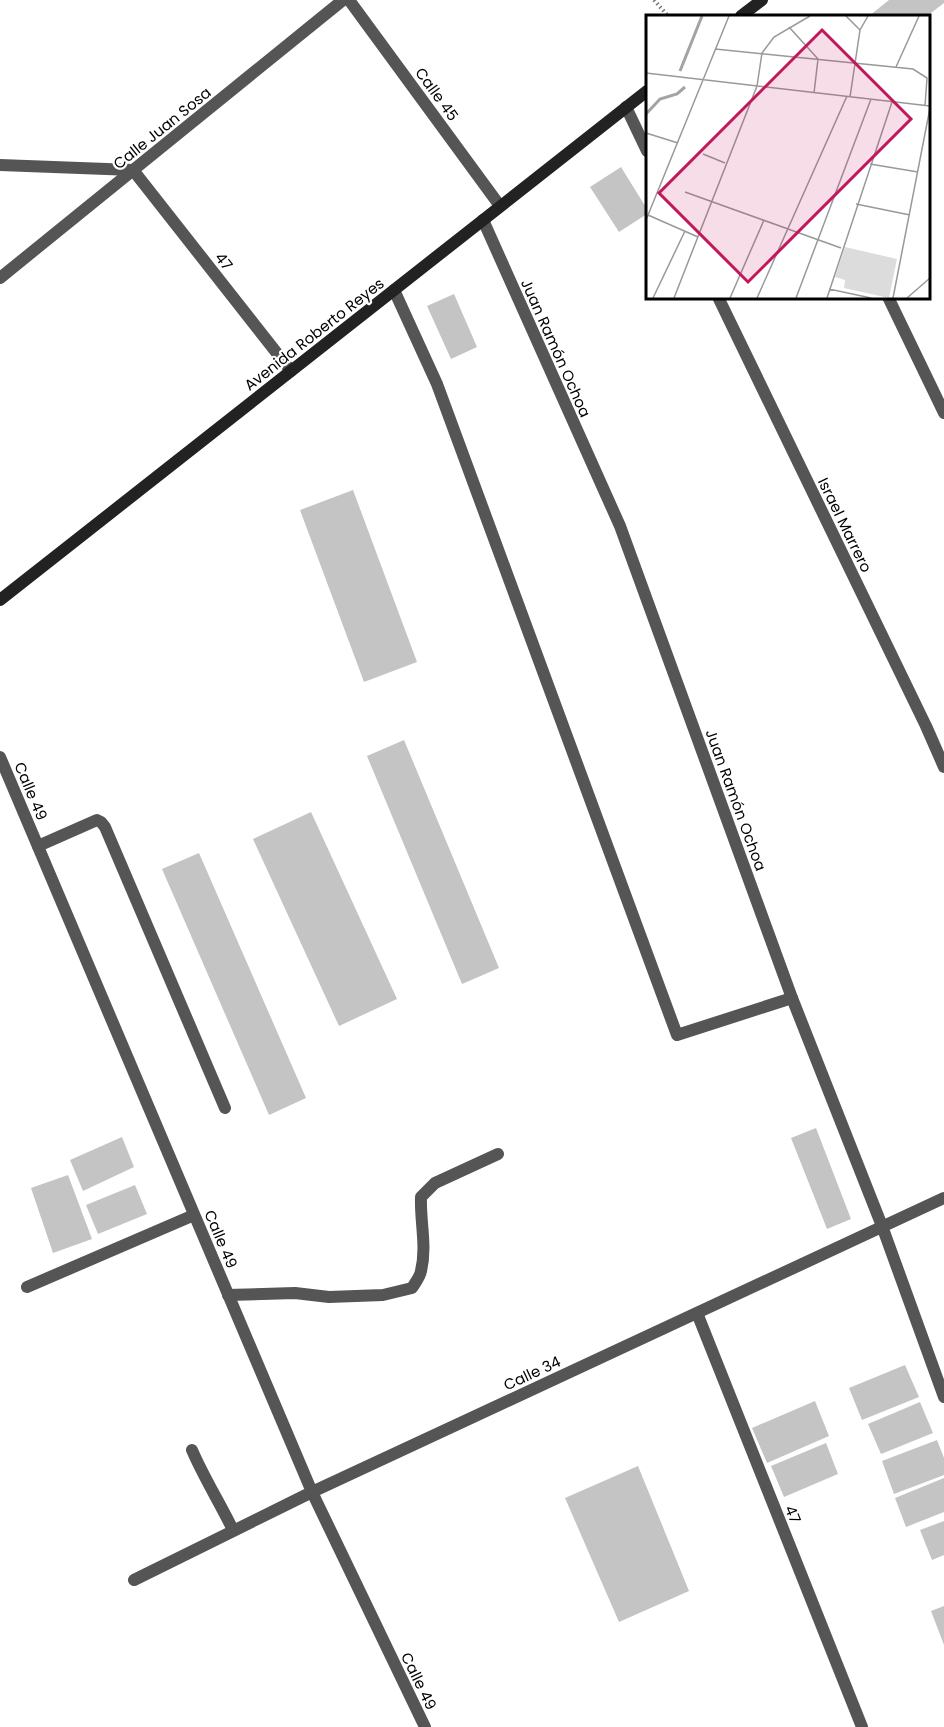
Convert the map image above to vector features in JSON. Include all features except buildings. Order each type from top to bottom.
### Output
[{"type":"main road","points":[[748,14],[762,0]]},
{"type":"main road","name":"Avenida Roberto Reyes","points":[[0,600],[646,92]]},
{"type":"street","name":"Calle Juan Sosa","points":[[0,279],[344,0]]},
{"type":"street","name":"Calle 45","points":[[349,0],[500,206]]},
{"type":"street","points":[[626,108],[646,150]]},
{"type":"street","points":[[0,165],[133,170]]},
{"type":"street","name":"47","points":[[133,170],[291,371]]},
{"type":"street","name":"Juan Ramón Ochoa","points":[[483,220],[620,526],[792,998],[882,1227],[944,1397]]},
{"type":"street","points":[[394,290],[437,384],[677,1035],[792,998]]},
{"type":"street","name":"Israel Marrero","points":[[718,298],[944,766]]},
{"type":"street","points":[[888,298],[944,413]]},
{"type":"street","name":"Calle 49","points":[[0,757],[312,1492],[425,1727]]},
{"type":"street","points":[[38,846],[97,820],[105,827],[225,1108]]},
{"type":"street","points":[[228,1295],[295,1293],[328,1297],[383,1295],[412,1288],[421,1273],[424,1240],[420,1214],[421,1197],[435,1183],[498,1154]]},
{"type":"street","name":"Calle 34","points":[[134,1580],[312,1492],[944,1198]]},
{"type":"street","points":[[27,1287],[194,1215]]},
{"type":"street","name":"47","points":[[697,1313],[862,1727]]},
{"type":"street","points":[[192,1450],[203,1476],[233,1530]]},
{"type":"path","points":[[654,0],[667,15]]}]
